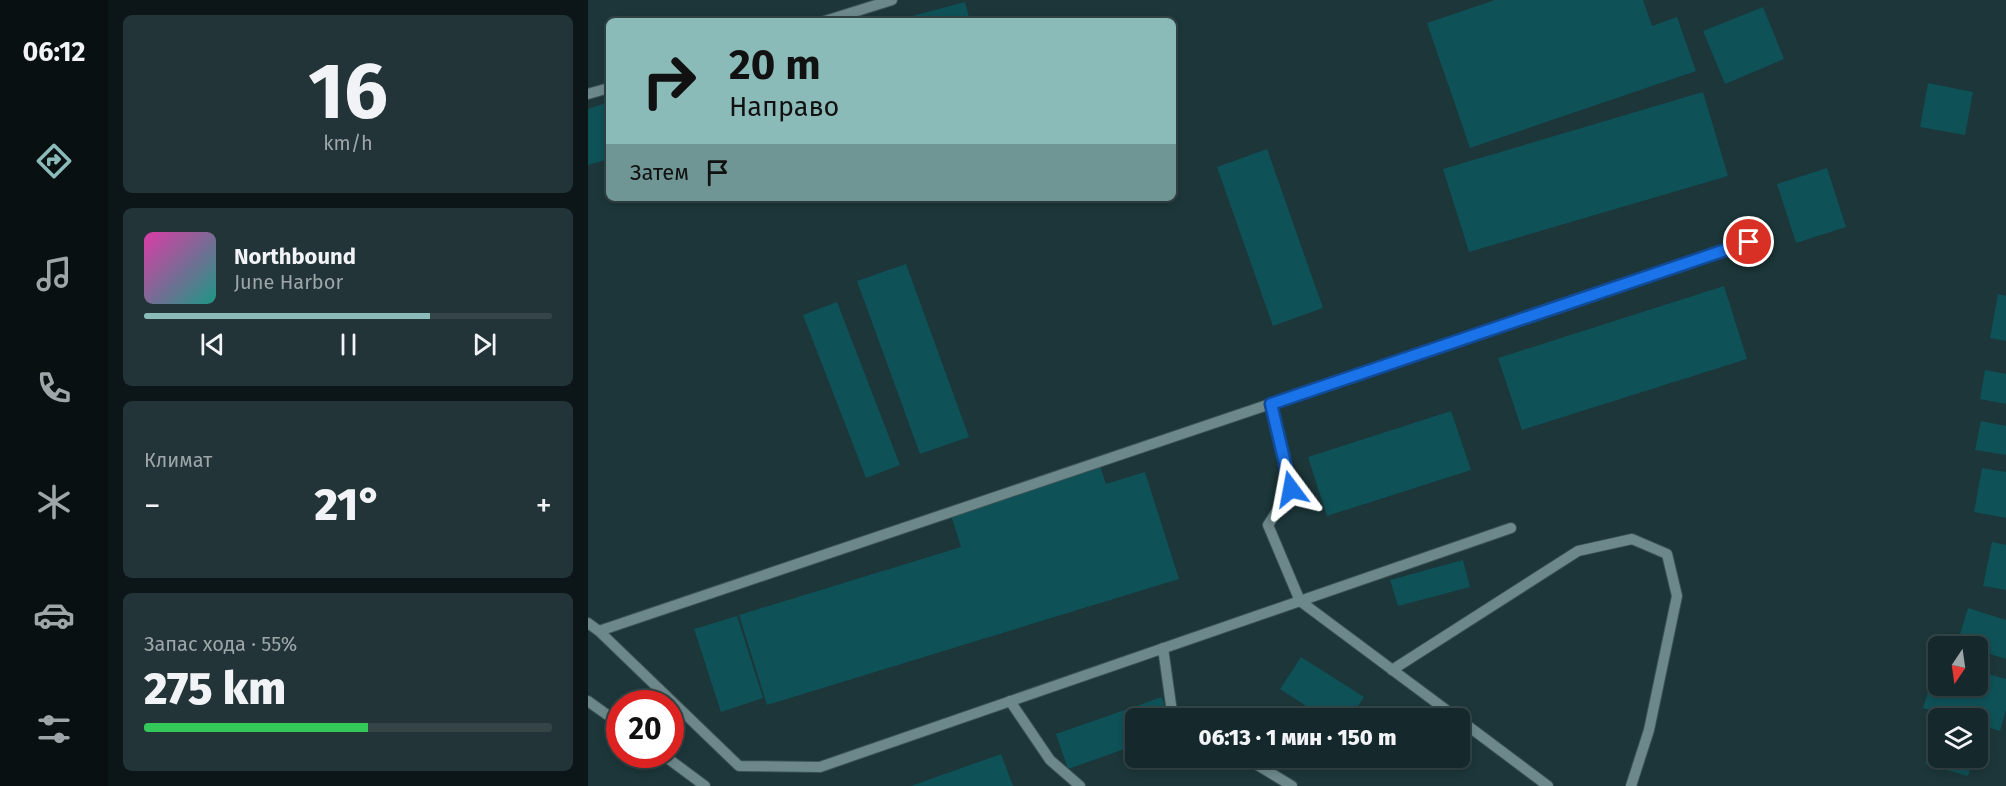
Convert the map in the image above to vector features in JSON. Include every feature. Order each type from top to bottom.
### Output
[{"type":"lane","points":[[835,18],[892,0]]},
{"type":"lane","points":[[588,94],[606,89]]},
{"type":"lane","points":[[599,631],[1749,242]]},
{"type":"lane","points":[[1271,404],[1291,489],[1268,525],[1300,601],[1443,708]]},
{"type":"lane","points":[[588,623],[739,766],[820,767],[1511,528]]},
{"type":"lane","points":[[1392,670],[1578,551],[1632,538],[1667,554],[1677,596],[1649,730],[1631,786]]},
{"type":"lane","points":[[1163,648],[1171,708]]},
{"type":"lane","points":[[588,701],[606,714]]},
{"type":"lane","points":[[1010,701],[1050,760],[1080,786]]},
{"type":"lane","points":[[1470,728],[1548,786]]},
{"type":"lane","points":[[681,768],[705,786]]},
{"type":"lane","points":[[1262,768],[1292,786]]},
{"type":"building","points":[[1495,0],[1643,0],[1652,26],[1677,17],[1696,71],[1470,148],[1427,23]]},
{"type":"building","points":[[965,2],[969,18],[905,18]]},
{"type":"building","points":[[1763,7],[1784,59],[1725,84],[1703,31]]},
{"type":"building","points":[[1928,83],[1973,92],[1965,135],[1920,127]]},
{"type":"building","points":[[1703,92],[1728,176],[1469,252],[1443,169]]},
{"type":"building","points":[[606,103],[606,160],[588,165],[588,109]]},
{"type":"building","points":[[1267,149],[1323,308],[1273,326],[1217,167]]},
{"type":"building","points":[[1827,168],[1846,227],[1796,243],[1777,184]]},
{"type":"building","points":[[906,264],[969,437],[920,454],[857,281]]},
{"type":"building","points":[[1724,286],[1747,359],[1522,430],[1498,358]]},
{"type":"building","points":[[1998,294],[2006,296],[2006,341],[1990,338]]},
{"type":"building","points":[[837,302],[900,465],[866,478],[803,315]]},
{"type":"building","points":[[1985,370],[2006,374],[2006,404],[1980,399]]},
{"type":"building","points":[[1451,411],[1471,470],[1327,516],[1308,457]]},
{"type":"building","points":[[1981,421],[2006,426],[2006,455],[1975,450]]},
{"type":"building","points":[[1100,466],[1106,484],[1145,472],[1179,579],[767,705],[739,615],[961,547],[950,512]]},
{"type":"building","points":[[1982,468],[2006,472],[2006,518],[1974,512]]},
{"type":"building","points":[[1992,542],[2006,545],[2006,590],[1983,586]]},
{"type":"building","points":[[1463,560],[1470,587],[1398,606],[1390,580]]},
{"type":"building","points":[[1968,608],[2006,620],[2006,659],[1988,653],[1988,636],[1959,636]]},
{"type":"building","points":[[737,616],[763,698],[721,712],[694,629]]},
{"type":"building","points":[[1301,657],[1364,697],[1357,708],[1309,708],[1280,689]]},
{"type":"building","points":[[1988,674],[2006,679],[2006,710],[2000,731],[1988,727],[1988,708],[1923,708],[1928,692],[1928,696],[1988,696]]},
{"type":"building","points":[[1162,697],[1166,708],[1130,708]]},
{"type":"building","points":[[1125,710],[1125,749],[1068,769],[1056,734]]},
{"type":"building","points":[[1001,754],[1013,786],[911,786]]},
{"type":"building","points":[[1939,768],[1970,768],[1968,776]]},
{"type":"route","points":[[1291,489],[1271,404],[1749,242]]}]
